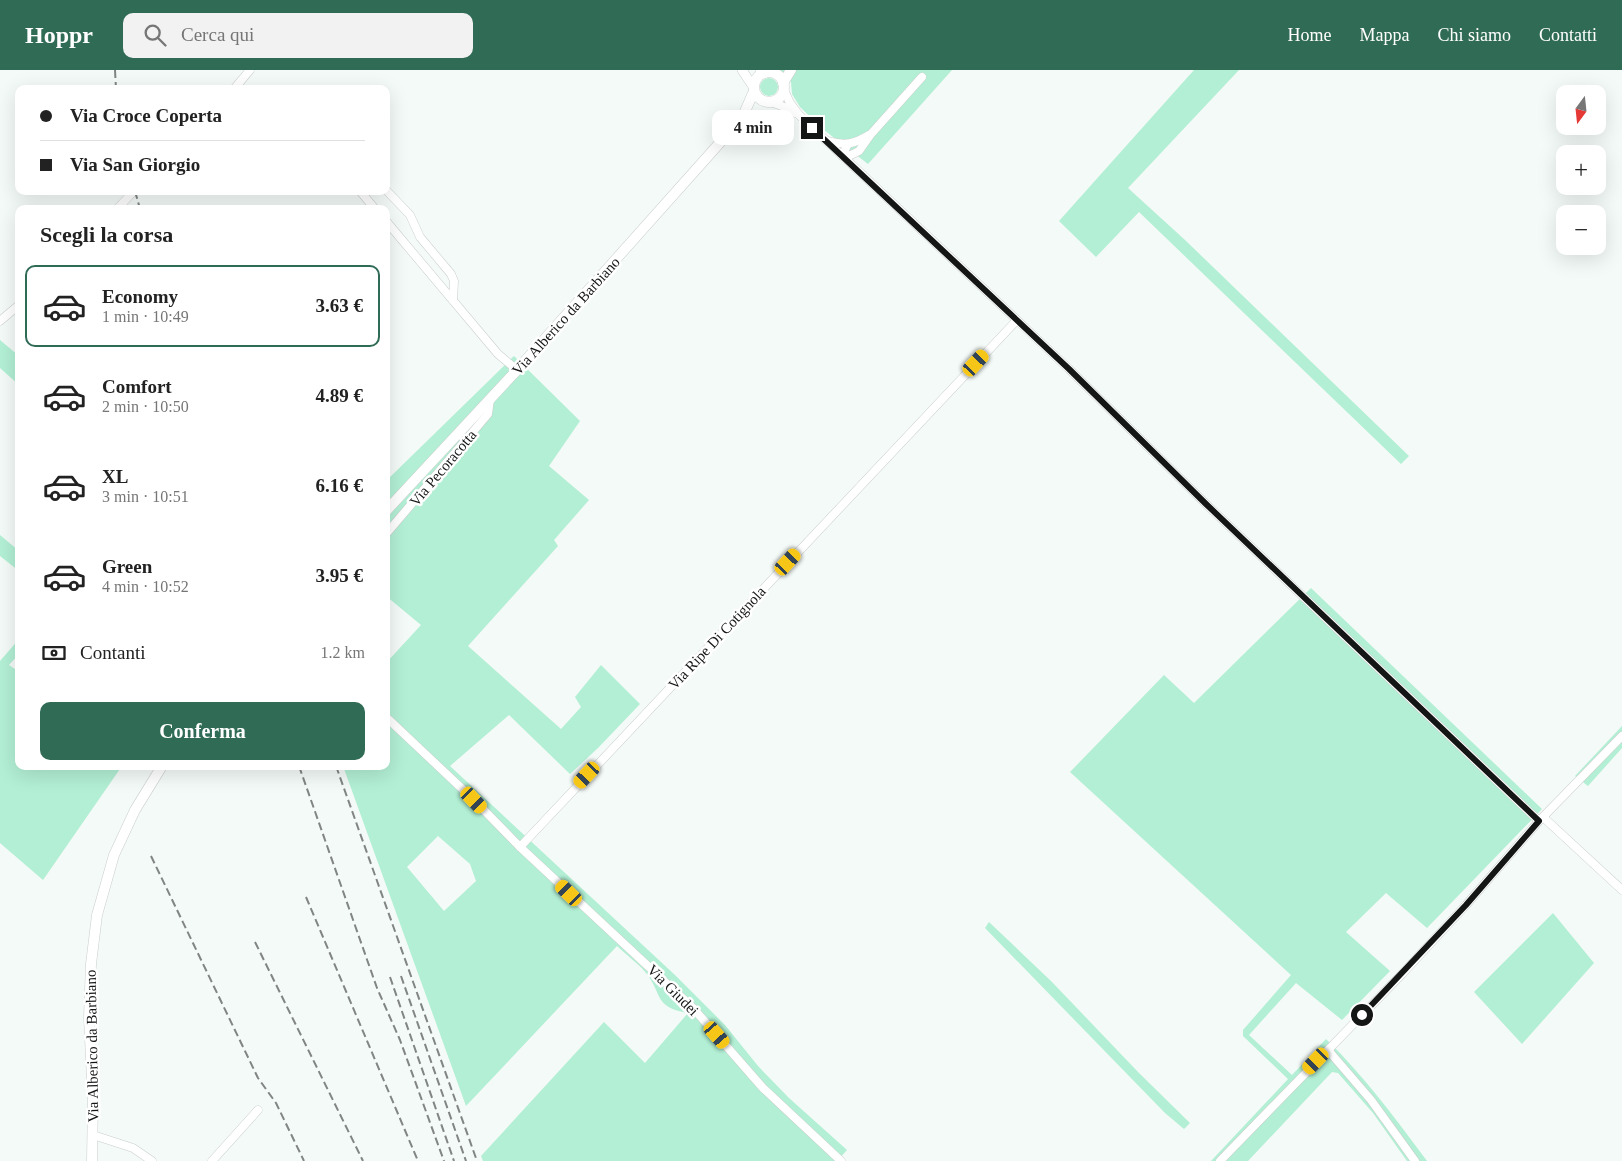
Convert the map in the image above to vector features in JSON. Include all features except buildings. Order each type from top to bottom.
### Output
[{"type":"main road","points":[[783,86],[778,76],[768,71],[756,80],[754,89],[759,98],[769,102],[780,97],[791,70]]},
{"type":"main road","name":"Via Alberico da Barbiano","points":[[742,118],[754,89]]},
{"type":"main road","name":"Via Alberico da Barbiano","points":[[390,507],[518,370],[742,118],[769,102]]},
{"type":"main road","name":"Via Alberico da Barbiano","points":[[92,1161],[93,1135],[89,1017],[91,964],[97,916],[114,855],[135,810],[160,770]]},
{"type":"street","points":[[237,85],[250,70]]},
{"type":"street","points":[[742,70],[754,89]]},
{"type":"street","points":[[857,171],[856,161],[859,151],[871,134],[922,77]]},
{"type":"street","points":[[783,86],[790,103],[799,115],[857,171],[1069,369],[1214,511],[1541,819],[1622,890]]},
{"type":"street","points":[[769,102],[787,108],[799,115]]},
{"type":"street","points":[[826,140],[836,143],[857,143],[871,134]]},
{"type":"street","points":[[842,156],[848,144]]},
{"type":"street","points":[[842,156],[859,151]]},
{"type":"street","points":[[390,194],[410,215],[420,237],[452,274],[454,281],[453,300]]},
{"type":"street","points":[[121,205],[130,195]]},
{"type":"street","points":[[363,195],[372,205]]},
{"type":"street","points":[[390,226],[498,354],[518,370]]},
{"type":"street","points":[[0,321],[15,308]]},
{"type":"street","name":"Via Ripe Di Cotignola","points":[[520,846],[1017,320]]},
{"type":"street","name":"Via Pecoracotta","points":[[390,529],[488,414],[490,398]]},
{"type":"street","points":[[390,721],[520,846]]},
{"type":"street","points":[[1220,1161],[1402,974],[1541,819],[1622,736]]},
{"type":"street","name":"Via Giudei","points":[[520,846],[694,1008],[763,1088],[842,1161]]},
{"type":"street","points":[[1328,1050],[1371,1100],[1415,1161]]},
{"type":"street","points":[[212,1161],[258,1110]]},
{"type":"street","points":[[93,1135],[133,1148],[152,1161]]},
{"type":"green space","points":[[780,70],[952,70],[868,164],[824,130],[800,107],[792,94],[791,82]]},
{"type":"green space","points":[[1194,70],[1239,70],[1128,188],[1185,240],[1409,456],[1401,464],[1139,212],[1096,257],[1059,221]]},
{"type":"green space","points":[[765,78],[773,78],[778,83],[776,94],[765,96],[760,91],[760,83]]},
{"type":"green space","points":[[0,340],[15,353],[15,381],[0,368]]},
{"type":"green space","points":[[514,356],[580,421],[549,466],[589,500],[554,540],[558,546],[468,646],[561,729],[581,707],[575,697],[601,665],[640,704],[570,774],[509,715],[450,766],[675,975],[725,1025],[758,1066],[789,1098],[847,1150],[837,1161],[483,1161],[481,1156],[604,1022],[645,1063],[688,1013],[669,1007],[664,1003],[646,973],[617,946],[466,1106],[344,770],[390,770],[390,659],[421,625],[390,599],[390,477]],"holes":[[[438,836],[470,864],[476,881],[444,911],[407,867]]]},
{"type":"green space","points":[[0,535],[15,548],[15,568],[0,556]]},
{"type":"green space","points":[[1311,588],[1542,809],[1427,928],[1386,893],[1346,932],[1390,971],[1342,1020],[1296,983],[1249,1035],[1292,1075],[1326,1039],[1391,1113],[1427,1161],[1407,1161],[1373,1113],[1338,1073],[1332,1072],[1248,1161],[1211,1161],[1288,1079],[1243,1036],[1243,1030],[1291,975],[1070,772],[1164,675],[1194,703]]},
{"type":"green space","points":[[15,644],[15,658],[9,665],[15,669],[15,770],[119,770],[43,880],[0,843],[0,661]]},
{"type":"green space","points":[[1622,726],[1622,748],[1588,786],[1575,776]]},
{"type":"green space","points":[[1553,913],[1594,963],[1522,1044],[1474,992]]},
{"type":"green space","points":[[989,922],[1052,982],[1190,1123],[1184,1129],[1165,1113],[985,928]]},
{"type":"railway","points":[[115,70],[116,85]]},
{"type":"railway","points":[[136,195],[139,205]]},
{"type":"railway","points":[[300,770],[377,988],[400,1040],[444,1161]]},
{"type":"railway","points":[[337,770],[477,1161]]},
{"type":"railway","points":[[151,856],[258,1078],[276,1103],[304,1161]]},
{"type":"railway","points":[[306,897],[418,1161]]},
{"type":"railway","points":[[255,942],[363,1161]]},
{"type":"railway","points":[[401,976],[466,1161]]},
{"type":"railway","points":[[390,977],[454,1161]]},
{"type":"route","points":[[812,128],[1069,369],[1206,504],[1539,821],[1466,905],[1362,1015]]}]
